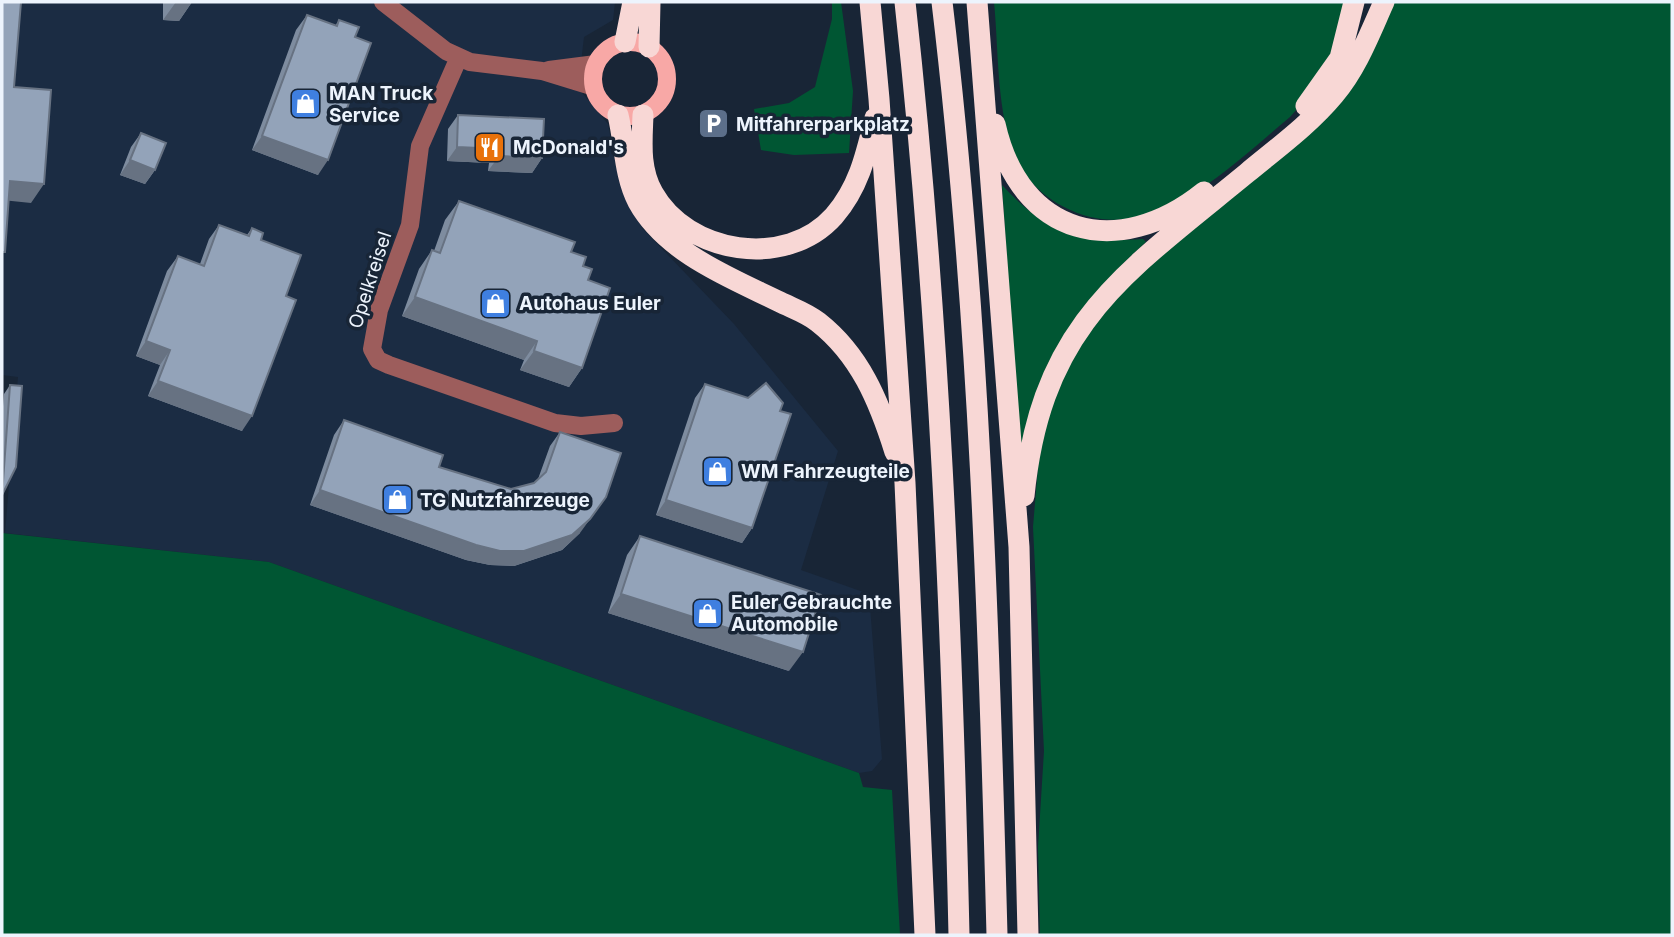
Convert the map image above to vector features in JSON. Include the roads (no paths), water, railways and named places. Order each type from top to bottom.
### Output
[{"type":"highway","points":[[625,42],[633,2]]},
{"type":"highway","points":[[649,47],[650,2]]},
{"type":"highway","points":[[870,2],[880,99],[905,483],[925,935]]},
{"type":"highway","points":[[905,2],[935,325],[954,698],[959,935]]},
{"type":"highway","points":[[942,2],[972,330],[989,622],[997,935]]},
{"type":"highway","points":[[977,2],[1019,547],[1028,935]]},
{"type":"highway","points":[[979,44],[998,139],[1017,181],[1048,213],[1074,226],[1125,232],[1154,223],[1189,204],[1300,113],[1322,87],[1340,58],[1354,2]]},
{"type":"highway","points":[[1019,547],[1034,430],[1048,387],[1068,345],[1086,317],[1129,269],[1307,124],[1352,70],[1384,2]]},
{"type":"highway","points":[[643,115],[642,164],[654,195],[690,233],[727,247],[781,246],[808,235],[833,217],[860,179],[880,99]]},
{"type":"highway","points":[[618,115],[624,162],[638,202],[658,230],[712,268],[816,320],[850,352],[878,399],[905,483]]},
{"type":"main road","points":[[625,42],[649,47],[660,57],[667,69],[668,84],[655,108],[643,115],[618,115],[598,99],[594,87],[596,64],[613,46],[625,42]]},
{"type":"street","points":[[383,2],[459,57],[493,66],[542,71],[594,87]]},
{"type":"street","name":"Opelkreisel","points":[[459,57],[420,146],[410,225],[379,310],[372,349],[378,359],[389,365],[555,423],[581,426],[614,423]]},
{"type":"street","points":[[542,71],[596,64]]},
{"type":"place","name":"MAN Truck Service","points":[[306,104]]},
{"type":"place","name":"Mitfahrerparkplatz","points":[[713,124]]},
{"type":"place","name":"McDonald's","points":[[490,147]]},
{"type":"place","name":"Autohaus Euler","points":[[496,303]]},
{"type":"place","name":"WM Fahrzeugteile","points":[[718,471]]},
{"type":"place","name":"TG Nutzfahrzeuge","points":[[397,500]]},
{"type":"place","name":"Euler Gebrauchte Automobile","points":[[708,613]]}]
